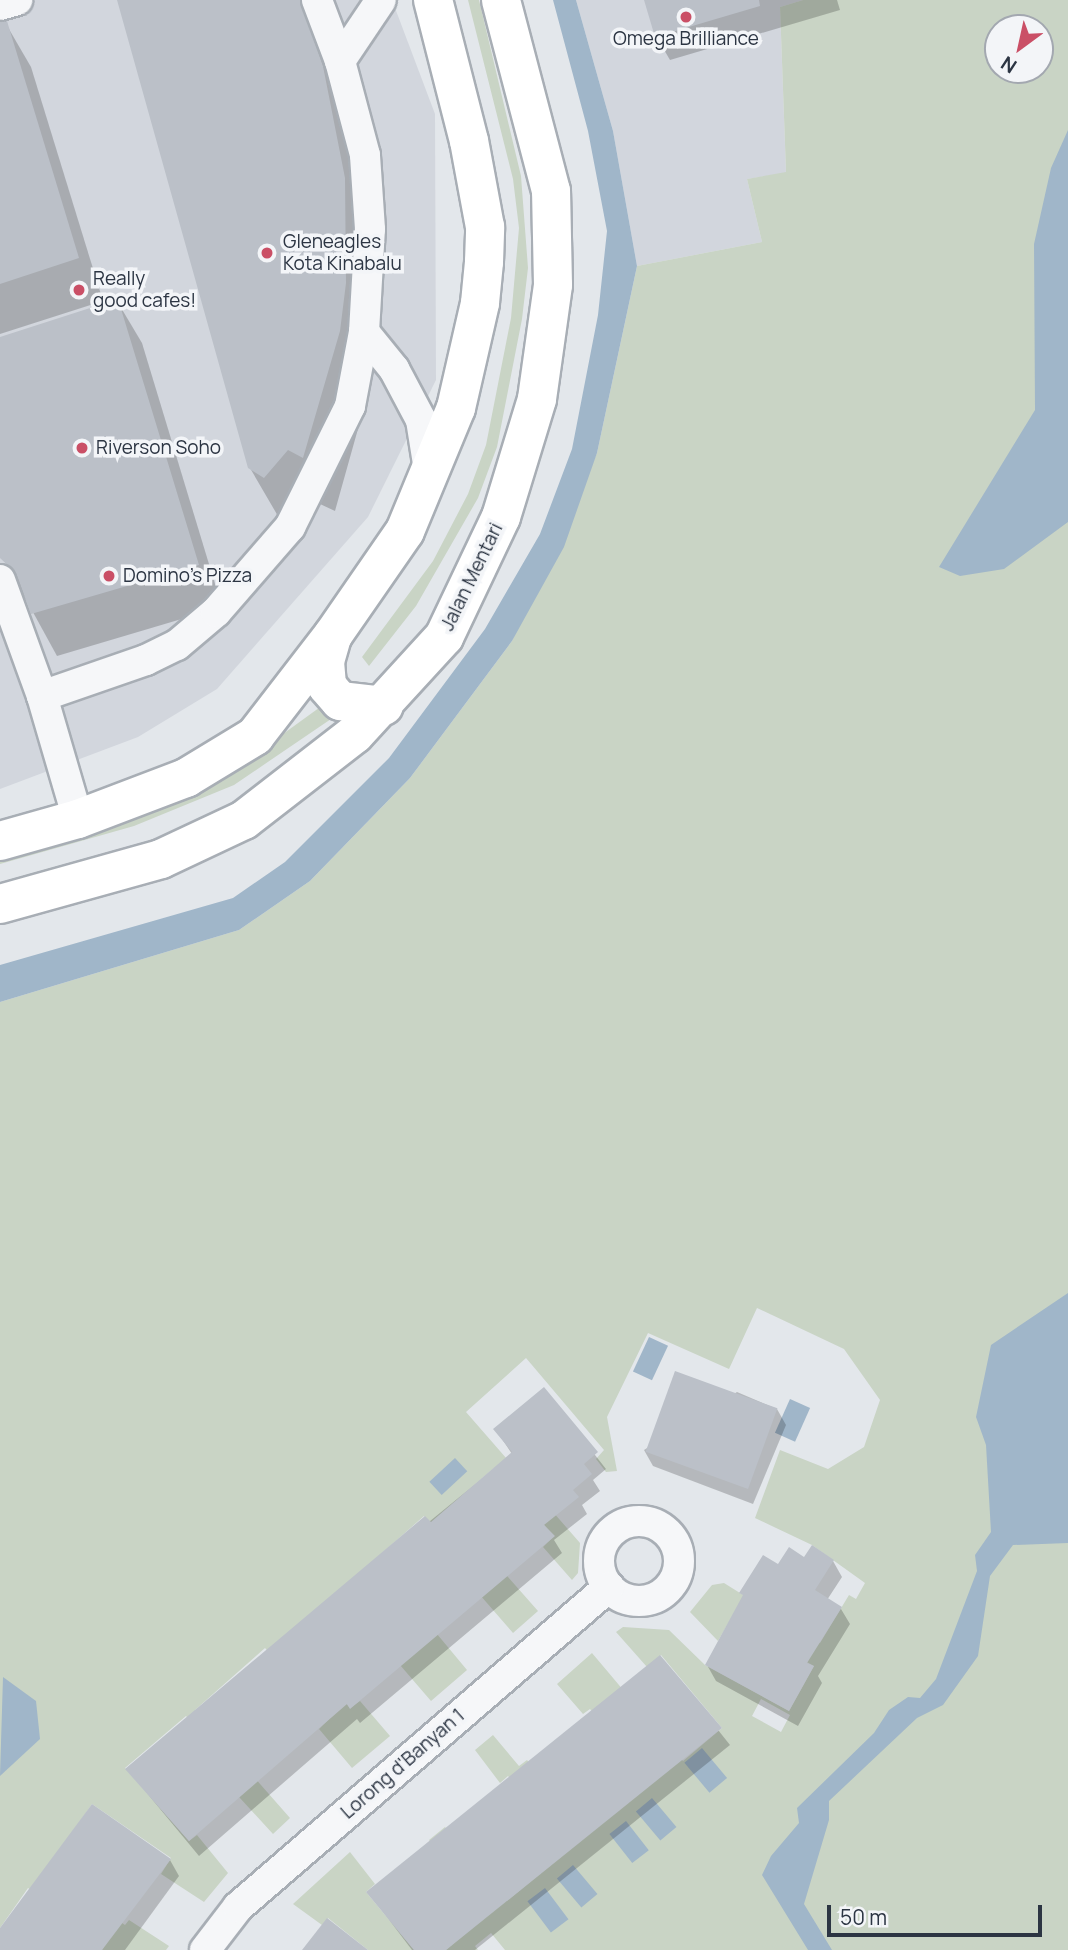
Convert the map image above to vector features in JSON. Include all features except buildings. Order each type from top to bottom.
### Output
[{"type":"main road","points":[[0,841],[78,819],[186,778],[255,736],[333,635],[405,531],[456,408],[480,303],[484,262],[483,215],[433,0]]},
{"type":"main road","points":[[443,0],[446,53]]},
{"type":"main road","name":"Jalan Mentari","points":[[0,904],[161,859],[244,820],[384,706],[444,637],[479,571],[501,517],[537,399],[553,285],[551,191],[501,0]]},
{"type":"main road","points":[[333,635],[325,662],[327,687],[340,701],[384,706]]},
{"type":"street","points":[[0,5],[17,0]]},
{"type":"street","points":[[42,696],[146,660],[177,645],[253,573],[290,527],[350,406],[364,332],[370,229],[365,155],[340,61],[317,0]]},
{"type":"street","points":[[340,61],[381,0]]},
{"type":"street","points":[[364,332],[394,369],[421,420],[430,476]]},
{"type":"street","points":[[0,580],[42,696],[78,819]]},
{"type":"street","name":"Lorong d'Banyan 1","points":[[205,1950],[238,1907],[608,1587]]},
{"type":"shaded area","points":[[0,0],[392,0],[435,114],[436,380],[368,517],[217,689],[138,737],[0,789]]},
{"type":"shaded area","points":[[576,0],[803,0],[780,7],[786,173],[747,179],[762,242],[637,266],[613,131]]},
{"type":"green space","points":[[468,0],[479,0],[521,176],[528,268],[522,319],[497,447],[478,498],[416,606],[369,666],[362,657],[433,561],[468,494],[486,445],[511,318],[519,228],[513,179]]},
{"type":"green space","points":[[803,0],[1068,0],[1068,1950],[505,1950],[491,1933],[475,1946],[478,1950],[446,1950],[489,1914],[429,1840],[445,1827],[507,1901],[569,1850],[508,1776],[500,1783],[475,1750],[493,1735],[519,1766],[527,1760],[588,1834],[651,1783],[590,1709],[583,1714],[557,1684],[592,1653],[683,1761],[722,1728],[661,1655],[647,1667],[616,1632],[623,1627],[669,1630],[705,1665],[789,1711],[814,1666],[730,1620],[718,1641],[690,1612],[712,1585],[724,1583],[820,1643],[849,1595],[856,1599],[865,1583],[812,1545],[755,1518],[780,1450],[828,1469],[864,1447],[880,1400],[844,1349],[757,1308],[729,1369],[648,1333],[607,1417],[617,1471],[606,1472],[596,1459],[604,1450],[526,1358],[466,1412],[580,1543],[578,1573],[572,1580],[543,1547],[554,1536],[494,1468],[460,1497],[458,1520],[538,1611],[513,1633],[480,1595],[489,1587],[424,1516],[364,1569],[437,1634],[467,1670],[431,1701],[400,1665],[287,1636],[350,1708],[360,1701],[390,1736],[352,1768],[319,1729],[329,1719],[265,1648],[195,1710],[290,1818],[273,1834],[239,1797],[250,1787],[186,1716],[125,1768],[189,1841],[197,1835],[228,1873],[204,1902],[161,1874],[171,1858],[92,1804],[46,1870],[125,1925],[129,1920],[169,1946],[166,1950],[102,1950],[107,1942],[28,1888],[0,1928],[0,1002],[239,930],[310,881],[410,778],[512,641],[597,453],[637,266],[762,242],[747,179],[786,172],[780,7]],"holes":[[[761,1699],[790,1715],[781,1732],[752,1716]]]},
{"type":"green space","points":[[323,705],[333,713],[331,719],[234,785],[134,826],[0,864],[0,854],[228,774]]},
{"type":"green space","points":[[350,1852],[375,1884],[366,1892],[414,1950],[368,1950],[328,1918],[322,1925],[293,1904]]},
{"type":"water","points":[[553,0],[576,0],[613,131],[637,266],[597,453],[564,547],[512,641],[410,778],[310,881],[239,930],[0,1002],[0,965],[233,898],[285,862],[389,758],[485,629],[540,534],[572,449],[598,315],[607,231],[588,131]]},
{"type":"water","points":[[1068,130],[1068,522],[1004,569],[960,576],[939,567],[1035,410],[1034,244],[1051,168]]},
{"type":"water","points":[[1068,1293],[1068,1543],[1013,1545],[990,1576],[978,1656],[943,1705],[917,1718],[829,1801],[829,1820],[804,1904],[832,1950],[808,1950],[762,1875],[771,1856],[799,1823],[797,1808],[874,1733],[889,1710],[908,1697],[920,1698],[936,1679],[977,1571],[975,1555],[991,1532],[986,1445],[976,1417],[991,1345]]},
{"type":"water","points":[[649,1337],[668,1346],[652,1380],[633,1371]]},
{"type":"water","points":[[790,1399],[810,1408],[795,1442],[775,1433]]},
{"type":"water","points":[[455,1458],[467,1471],[442,1495],[429,1482]]},
{"type":"water","points":[[3,1677],[36,1701],[40,1739],[0,1776]]},
{"type":"water","points":[[702,1748],[727,1778],[709,1793],[684,1763]]},
{"type":"water","points":[[652,1798],[676,1827],[660,1841],[636,1811]]},
{"type":"water","points":[[626,1821],[649,1850],[632,1863],[609,1834]]},
{"type":"water","points":[[573,1865],[597,1894],[581,1908],[557,1878]]},
{"type":"water","points":[[545,1888],[568,1919],[551,1932],[527,1901]]},
{"type":"place","name":"Omega Brilliance","points":[[686,17]]},
{"type":"place","name":"Gleneagles Kota Kinabalu","points":[[267,253]]},
{"type":"place","name":"Really good cafes!","points":[[79,290]]},
{"type":"place","name":"Riverson Soho","points":[[82,448]]},
{"type":"place","name":"Domino's Pizza","points":[[109,576]]}]
